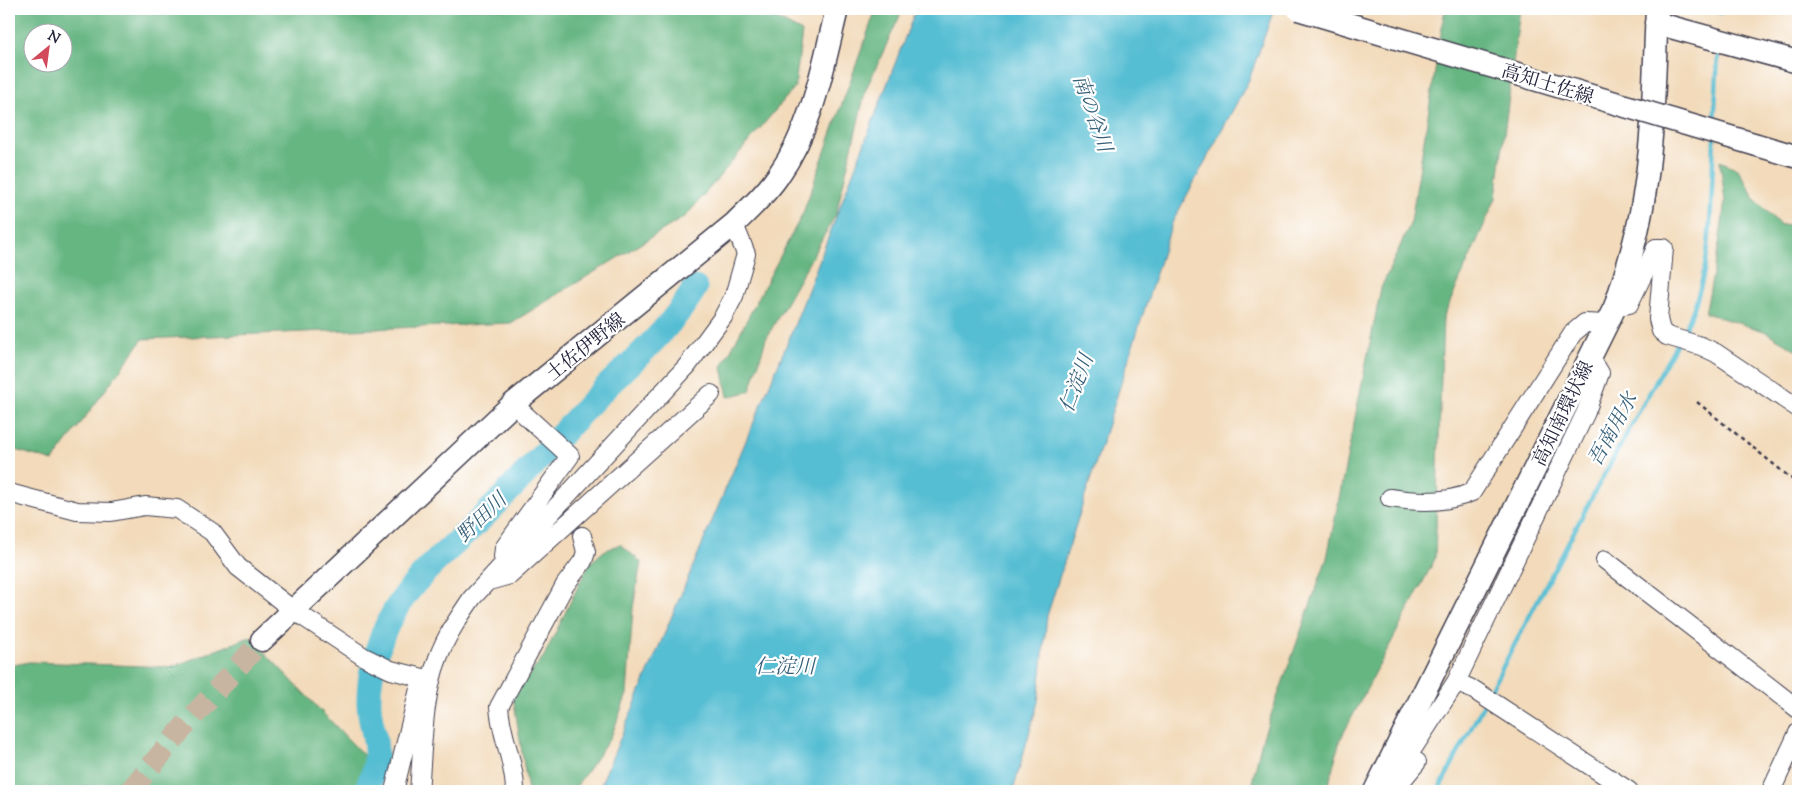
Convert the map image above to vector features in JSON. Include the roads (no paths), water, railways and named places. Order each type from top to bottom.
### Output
[{"type":"main road","name":"土佐伊野線","points":[[262,640],[513,404],[734,224],[778,177],[806,127],[818,89],[837,9]]},
{"type":"main road","name":"高知土佐線","points":[[1298,9],[1798,158]]},
{"type":"main road","points":[[1657,16],[1798,62]]},
{"type":"main road","name":"高知南環状線","points":[[1383,786],[1611,315],[1631,260],[1642,206],[1657,16]]},
{"type":"street","points":[[394,791],[427,679],[454,625],[472,598],[687,366],[723,317],[734,296],[745,261],[744,246],[734,224]]},
{"type":"street","points":[[1390,498],[1415,502],[1461,497],[1472,492],[1573,333],[1585,322],[1611,315],[1628,304],[1656,248],[1664,248],[1658,319],[1661,331],[1667,336],[1701,346],[1716,353],[1798,408]]},
{"type":"street","points":[[1383,786],[1394,771],[1404,762],[1456,682],[1586,412],[1600,373],[1590,357]]},
{"type":"street","points":[[486,582],[510,574],[710,394]]},
{"type":"street","points":[[502,566],[504,548],[569,460],[568,454],[513,404]]},
{"type":"street","points":[[9,493],[77,511],[111,512],[145,506],[177,510],[212,532],[238,568],[293,610],[364,658],[391,670],[427,679]]},
{"type":"street","points":[[515,791],[515,779],[500,724],[499,708],[565,585],[582,561],[586,552],[582,536]]},
{"type":"street","points":[[1606,560],[1798,709]]},
{"type":"street","points":[[419,791],[427,679]]},
{"type":"street","points":[[1456,682],[1474,690],[1629,791]]},
{"type":"street","points":[[1771,791],[1798,733]]},
{"type":"water","points":[[916,9],[1274,9],[1249,80],[1172,223],[1047,616],[1038,702],[1013,791],[598,791],[791,334]]},
{"type":"waterway","name":"吾南用水","points":[[1720,13],[1721,9]]},
{"type":"waterway","name":"吾南用水","points":[[1714,126],[1718,55]]},
{"type":"waterway","name":"吾南用水","points":[[1681,336],[1692,313],[1705,265],[1711,215],[1714,139]]},
{"type":"waterway","name":"野田川","points":[[366,791],[376,763],[375,738],[369,710],[370,680],[379,644],[394,612],[403,598],[424,573],[499,501],[599,394],[662,331],[674,318],[695,288]]},
{"type":"waterway","name":"吾南用水","points":[[1488,695],[1599,484],[1677,343]]},
{"type":"waterway","name":"吾南用水","points":[[1438,791],[1485,702]]},
{"type":"tunnel","points":[[130,791],[188,722],[262,640]]},
{"type":"water label","name":"南の谷川","points":[[1093,113]]},
{"type":"water label","name":"仁淀川","points":[[1076,383]]},
{"type":"water label","name":"仁淀川","points":[[785,666]]}]
